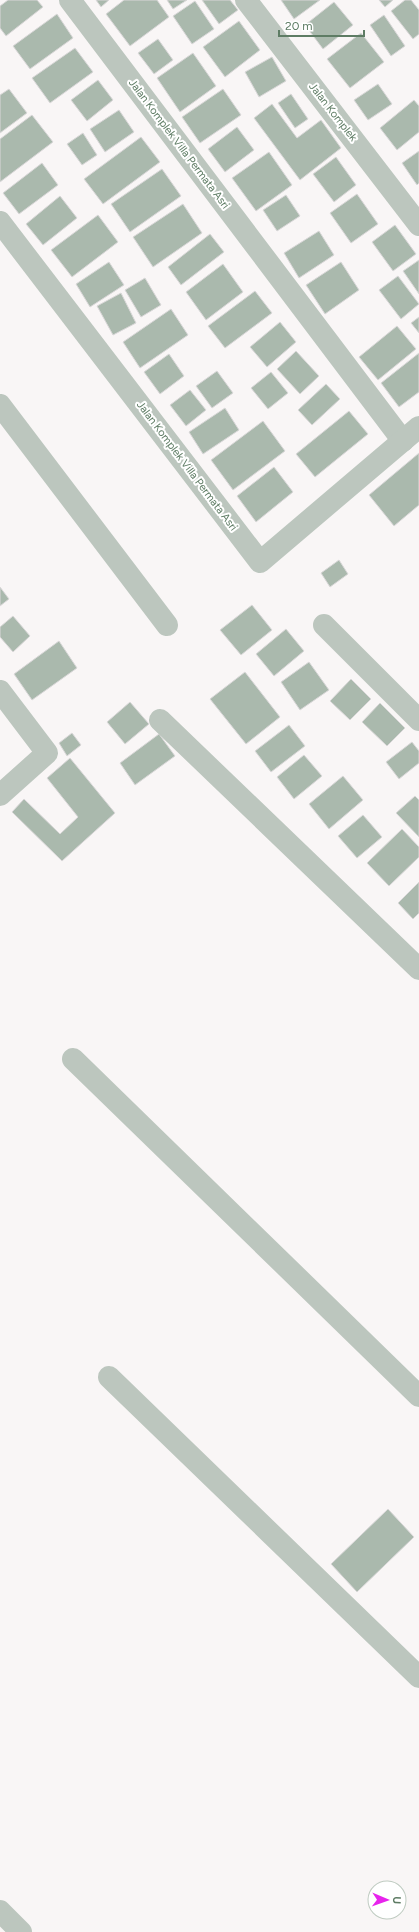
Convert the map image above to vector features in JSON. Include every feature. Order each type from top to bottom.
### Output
[{"type":"street","name":"Jalan Komplek Villa Permata Asri","points":[[0,222],[260,562],[411,434],[70,0]]},
{"type":"street","name":"Jalan Komplek","points":[[246,0],[419,225]]},
{"type":"street","points":[[0,405],[167,625]]},
{"type":"street","points":[[324,625],[419,720]]},
{"type":"street","points":[[0,691],[47,753],[0,795]]},
{"type":"street","points":[[160,720],[419,969]]},
{"type":"street","points":[[73,1058],[419,1396]]},
{"type":"street","points":[[109,1377],[419,1677]]},
{"type":"street","points":[[0,1911],[21,1932]]},
{"type":"building","points":[[8,0],[37,0],[43,7],[6,36],[0,28],[0,6]]},
{"type":"building","points":[[96,0],[109,0],[101,7]]},
{"type":"building","points":[[124,0],[157,0],[169,17],[130,46],[106,14]]},
{"type":"building","points":[[167,0],[187,0],[173,9]]},
{"type":"building","points":[[202,0],[230,0],[238,10],[219,24]]},
{"type":"building","points":[[281,0],[320,0],[294,19]]},
{"type":"building","points":[[379,0],[393,0],[385,7]]},
{"type":"building","points":[[405,0],[411,0],[419,10],[419,34],[413,39],[391,11]]},
{"type":"building","points":[[195,1],[214,29],[192,44],[173,16]]},
{"type":"building","points":[[334,2],[353,25],[323,49],[305,25]]},
{"type":"building","points":[[57,14],[73,38],[30,69],[13,46]]},
{"type":"building","points":[[384,15],[405,46],[391,56],[370,25]]},
{"type":"building","points":[[239,21],[260,50],[225,77],[203,47]]},
{"type":"building","points":[[361,33],[384,62],[350,88],[327,59]]},
{"type":"building","points":[[158,39],[173,60],[154,74],[138,53]]},
{"type":"building","points":[[75,48],[93,72],[50,103],[32,78]]},
{"type":"building","points":[[193,53],[216,86],[180,112],[157,78]]},
{"type":"building","points":[[272,57],[286,81],[259,97],[245,72]]},
{"type":"building","points":[[98,80],[113,100],[87,121],[71,100]]},
{"type":"building","points":[[378,84],[392,104],[368,120],[354,100]]},
{"type":"building","points":[[9,89],[27,113],[0,133],[0,95]]},
{"type":"building","points":[[223,89],[241,115],[200,143],[182,117]]},
{"type":"building","points":[[291,94],[308,119],[295,128],[278,103]]},
{"type":"building","points":[[414,100],[419,106],[419,132],[397,150],[380,128]]},
{"type":"building","points":[[272,104],[297,138],[321,120],[341,148],[300,180],[254,118]]},
{"type":"building","points":[[119,110],[134,132],[105,152],[90,129]]},
{"type":"building","points":[[32,115],[53,142],[0,182],[0,139]]},
{"type":"building","points":[[237,127],[254,150],[225,172],[208,149]]},
{"type":"building","points":[[83,133],[97,155],[82,165],[67,144]]},
{"type":"building","points":[[141,137],[160,162],[103,204],[84,179]]},
{"type":"building","points":[[419,151],[419,183],[417,185],[402,163]]},
{"type":"building","points":[[269,152],[292,185],[256,211],[232,178]]},
{"type":"building","points":[[336,157],[356,185],[334,202],[313,174]]},
{"type":"building","points":[[42,163],[58,185],[19,214],[3,193]]},
{"type":"building","points":[[162,169],[181,196],[130,232],[111,204]]},
{"type":"building","points":[[357,194],[378,224],[351,243],[330,213]]},
{"type":"building","points":[[286,195],[300,216],[277,231],[263,210]]},
{"type":"building","points":[[60,196],[77,218],[43,245],[26,224]]},
{"type":"building","points":[[183,204],[202,233],[153,267],[133,237]]},
{"type":"building","points":[[98,215],[118,242],[72,277],[51,250]]},
{"type":"building","points":[[395,225],[416,254],[393,271],[372,242]]},
{"type":"building","points":[[319,231],[334,255],[299,278],[284,253]]},
{"type":"building","points":[[210,234],[224,252],[181,285],[168,267]]},
{"type":"building","points":[[419,260],[419,294],[403,271]]},
{"type":"building","points":[[109,262],[124,285],[90,307],[76,284]]},
{"type":"building","points":[[341,262],[359,290],[325,314],[306,285]]},
{"type":"building","points":[[223,264],[243,292],[206,320],[186,292]]},
{"type":"building","points":[[398,276],[419,304],[401,319],[379,290]]},
{"type":"building","points":[[145,278],[161,305],[141,317],[125,290]]},
{"type":"building","points":[[255,291],[272,313],[225,348],[208,326]]},
{"type":"building","points":[[121,293],[136,323],[113,335],[97,306]]},
{"type":"building","points":[[171,309],[188,335],[140,368],[123,342]]},
{"type":"building","points":[[419,317],[419,333],[411,323]]},
{"type":"building","points":[[280,322],[296,342],[267,367],[250,347]]},
{"type":"building","points":[[397,326],[416,349],[378,380],[359,357]]},
{"type":"building","points":[[296,351],[319,376],[300,394],[277,369]]},
{"type":"building","points":[[419,353],[419,392],[399,407],[381,383]]},
{"type":"building","points":[[169,354],[184,376],[160,394],[144,372]]},
{"type":"building","points":[[217,371],[233,393],[212,408],[196,386]]},
{"type":"building","points":[[271,372],[288,393],[268,409],[251,388]]},
{"type":"building","points":[[326,384],[340,399],[312,425],[298,410]]},
{"type":"building","points":[[190,390],[206,410],[186,426],[170,405]]},
{"type":"building","points":[[225,408],[239,430],[203,454],[189,432]]},
{"type":"building","points":[[349,411],[368,434],[315,477],[296,454]]},
{"type":"building","points":[[263,421],[285,451],[233,490],[211,460]]},
{"type":"building","points":[[419,453],[419,505],[394,526],[369,495]]},
{"type":"building","points":[[274,467],[293,492],[256,522],[237,496]]},
{"type":"building","points":[[339,560],[348,574],[330,587],[321,573]]},
{"type":"building","points":[[0,587],[9,599],[0,606]]},
{"type":"building","points":[[252,605],[272,630],[241,655],[220,630]]},
{"type":"building","points":[[13,616],[30,636],[13,652],[0,637],[0,627]]},
{"type":"building","points":[[286,629],[304,651],[274,676],[256,654]]},
{"type":"building","points":[[59,641],[77,668],[32,700],[14,674]]},
{"type":"building","points":[[309,662],[329,690],[300,710],[281,682]]},
{"type":"building","points":[[245,672],[280,717],[246,744],[210,699]]},
{"type":"building","points":[[351,679],[371,699],[350,720],[330,701]]},
{"type":"building","points":[[130,702],[149,724],[125,744],[107,722]]},
{"type":"building","points":[[380,703],[405,728],[387,746],[362,722]]},
{"type":"building","points":[[289,725],[305,746],[271,772],[255,751]]},
{"type":"building","points":[[72,733],[81,745],[67,756],[59,743]]},
{"type":"building","points":[[159,734],[175,756],[135,785],[120,763]]},
{"type":"building","points":[[412,742],[419,751],[419,763],[399,779],[386,762]]},
{"type":"building","points":[[304,755],[322,776],[294,799],[277,777]]},
{"type":"building","points":[[70,758],[115,813],[62,861],[12,812],[24,799],[60,834],[78,817],[47,778]]},
{"type":"building","points":[[343,776],[363,800],[329,829],[309,804]]},
{"type":"building","points":[[415,796],[419,800],[419,837],[396,813]]},
{"type":"building","points":[[363,815],[382,837],[357,858],[338,836]]},
{"type":"building","points":[[402,829],[419,847],[419,857],[389,886],[367,863]]},
{"type":"building","points":[[419,882],[419,913],[413,919],[398,903]]},
{"type":"building","points":[[388,1509],[414,1537],[357,1592],[331,1564]]}]
